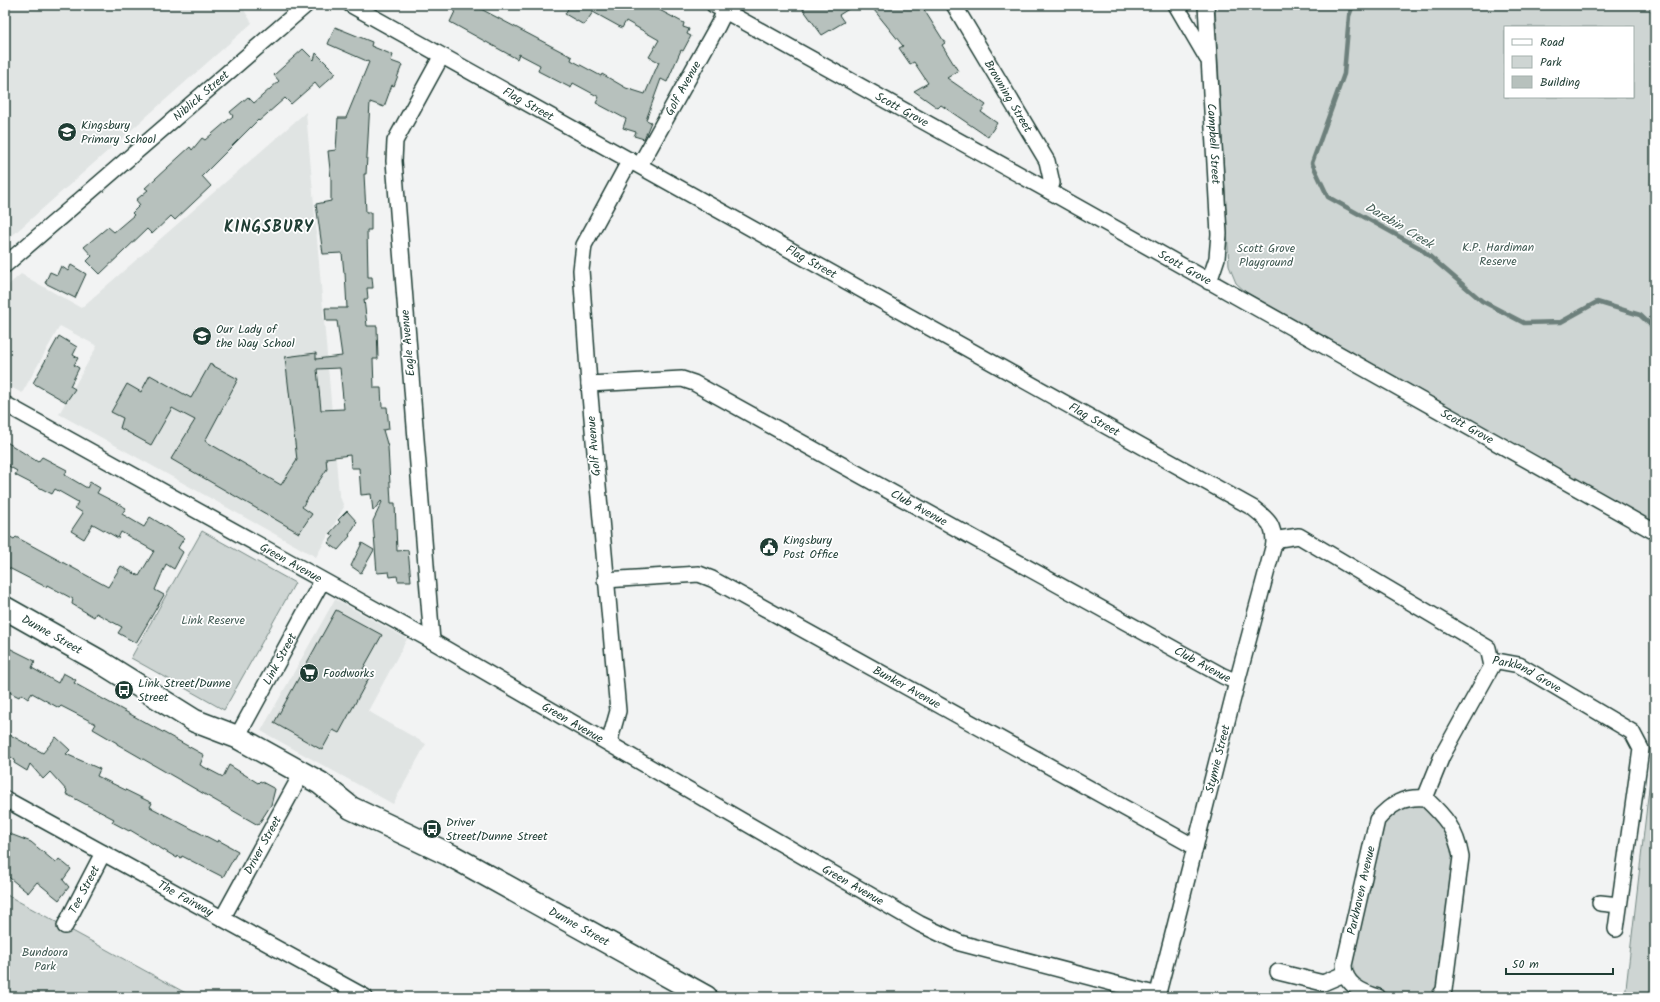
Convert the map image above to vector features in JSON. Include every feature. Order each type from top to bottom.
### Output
[{"type":"main road","name":"Dunne Street","points":[[5,608],[100,660],[195,722],[237,737],[311,778],[351,808],[452,856],[706,997]]},
{"type":"street","name":"Niblick Street","points":[[5,265],[306,5]]},
{"type":"street","name":"Flag Street","points":[[351,5],[441,57],[635,162],[1252,508],[1269,521]]},
{"type":"street","name":"Browning Street","points":[[954,5],[1047,161],[1052,183],[1049,191]]},
{"type":"street","points":[[1176,5],[1208,60]]},
{"type":"street","name":"Campbell Street","points":[[1206,5],[1218,234],[1217,258],[1209,282]]},
{"type":"street","name":"Scott Grove","points":[[721,7],[1655,532]]},
{"type":"street","name":"Golf Avenue","points":[[609,743],[618,711],[605,580],[589,384],[581,270],[584,245],[635,162],[721,7]]},
{"type":"street","name":"Eagle Avenue","points":[[432,641],[394,162],[395,141],[441,57]]},
{"type":"street","name":"Club Avenue","points":[[589,384],[682,379],[694,383],[1216,672],[1237,682]]},
{"type":"street","name":"Green Avenue","points":[[5,404],[432,641],[920,924],[960,942],[1158,996]]},
{"type":"street","name":"Stymie Street","points":[[1158,996],[1237,682],[1274,544],[1274,535],[1269,521]]},
{"type":"street","name":"Parkland Grove","points":[[1274,544],[1279,539],[1299,536],[1488,648],[1492,660],[1519,665],[1632,732],[1641,749],[1616,930]]},
{"type":"street","name":"Bunker Avenue","points":[[605,580],[699,574],[712,579],[1195,848]]},
{"type":"street","name":"Link Street","points":[[237,737],[322,581]]},
{"type":"street","points":[[1439,997],[1444,990],[1460,857],[1458,840],[1445,817],[1425,798],[1442,756],[1487,677],[1492,666],[1492,660]]},
{"type":"street","name":"Driver Street","points":[[223,918],[311,778]]},
{"type":"street","name":"Parkhaven Avenue","points":[[1344,974],[1344,965],[1377,820],[1386,809],[1400,802],[1412,797],[1425,798]]},
{"type":"street","name":"The Fairway","points":[[5,799],[366,997]]},
{"type":"street","name":"Tee Street","points":[[65,926],[103,853]]},
{"type":"street","points":[[1600,903],[1619,905]]},
{"type":"street","points":[[1278,972],[1323,983],[1344,974],[1348,982],[1358,989],[1378,997]]},
{"type":"shaded area","name":"Kingsbury Primary School","points":[[5,5],[241,5],[252,23],[5,242]]},
{"type":"shaded area","name":"Our Lady of the Way School","points":[[306,112],[339,494],[344,507],[316,557],[59,414],[97,346],[60,326],[22,393],[5,384],[5,288],[21,274],[81,308]]},
{"type":"shaded area","points":[[335,599],[407,639],[368,711],[426,744],[393,804],[261,731]]},
{"type":"green space","name":"K.P. Hardiman Reserve","points":[[1215,5],[1655,5],[1655,523],[1247,293],[1236,283],[1229,266]]},
{"type":"green space","name":"Link Reserve","points":[[202,531],[295,583],[224,710],[131,658]]},
{"type":"green space","points":[[1655,734],[1655,997],[1625,997],[1653,753]]},
{"type":"green space","points":[[1423,801],[1440,819],[1457,856],[1440,989],[1431,997],[1400,996],[1371,989],[1352,979],[1348,966],[1383,824],[1399,806]]},
{"type":"green space","name":"Bundoora Park","points":[[5,894],[193,997],[5,997]]},
{"type":"building","points":[[458,5],[483,5],[481,9],[572,57],[571,60],[601,76],[602,74],[626,88],[645,94],[659,62],[649,57],[659,40],[626,21],[622,28],[593,12],[584,25],[565,14],[570,5],[650,5],[684,23],[683,27],[689,29],[687,34],[691,36],[683,51],[681,50],[667,82],[661,79],[646,120],[651,122],[644,139],[634,136],[636,132],[623,128],[626,119],[596,103],[599,97],[573,83],[571,88],[538,71],[540,65],[519,54],[517,59],[450,22]]},
{"type":"building","points":[[800,5],[855,5],[839,15],[844,22],[822,35]]},
{"type":"building","points":[[870,5],[921,5],[945,43],[942,45],[958,71],[947,78],[986,105],[981,112],[997,123],[988,137],[941,105],[938,108],[914,91],[928,83],[914,62],[910,64],[899,48],[903,46]]},
{"type":"building","points":[[335,27],[372,42],[371,46],[393,55],[391,61],[402,65],[394,86],[392,85],[384,107],[370,102],[366,174],[364,174],[366,212],[371,212],[371,230],[367,230],[368,277],[372,277],[373,288],[367,288],[368,299],[364,299],[367,326],[377,326],[378,359],[373,359],[374,388],[381,388],[382,407],[387,407],[389,429],[383,430],[388,447],[391,503],[395,503],[397,551],[408,550],[411,581],[398,581],[397,576],[390,577],[389,572],[377,573],[373,521],[382,502],[381,501],[373,511],[371,494],[361,495],[359,468],[351,468],[350,455],[326,458],[327,469],[302,507],[312,514],[299,533],[171,459],[195,420],[172,408],[151,445],[120,428],[123,418],[111,412],[127,384],[141,392],[150,375],[191,398],[210,364],[238,379],[205,441],[281,485],[297,460],[285,357],[316,353],[316,359],[342,356],[337,321],[326,321],[325,308],[347,308],[342,253],[323,254],[316,204],[331,201],[331,179],[328,151],[336,150],[338,118],[346,118],[369,62],[328,44]],"holes":[[[340,368],[344,409],[321,410],[317,369]]]},
{"type":"building","points":[[303,49],[314,60],[316,53],[336,73],[319,88],[315,83],[291,104],[285,98],[259,121],[258,120],[202,176],[211,186],[175,220],[171,216],[152,234],[147,229],[100,274],[87,261],[92,256],[84,247],[108,227],[114,232],[134,215],[132,213],[140,205],[136,200],[148,190],[145,188],[190,147],[192,150],[202,138],[205,140],[233,116],[230,112],[248,97],[254,103],[279,81],[274,75]]},
{"type":"building","points":[[71,265],[86,274],[75,298],[45,283],[50,272],[57,275],[61,266],[68,271]]},
{"type":"building","points":[[59,336],[77,347],[73,355],[78,358],[74,365],[79,368],[70,386],[75,389],[66,402],[33,383]]},
{"type":"building","points":[[5,441],[38,462],[42,457],[67,470],[65,475],[87,488],[90,482],[100,488],[97,493],[126,508],[122,514],[144,527],[150,517],[184,538],[178,548],[183,552],[174,569],[166,564],[155,590],[164,595],[136,643],[118,633],[122,627],[96,613],[94,617],[72,604],[73,599],[47,585],[46,587],[5,566],[5,534],[14,539],[16,537],[108,587],[121,566],[139,576],[154,551],[121,532],[118,538],[93,524],[84,539],[71,531],[83,513],[75,508],[78,502],[55,489],[52,494],[15,475],[17,471],[5,464]]},
{"type":"building","points":[[347,511],[357,522],[349,535],[350,536],[338,550],[328,543],[334,536],[330,533],[340,522],[338,520]]},
{"type":"building","points":[[362,543],[374,550],[361,573],[351,566]]},
{"type":"building","points":[[336,610],[382,635],[363,669],[371,674],[339,733],[333,730],[322,750],[274,723]]},
{"type":"building","points":[[5,646],[35,661],[32,668],[58,683],[63,673],[76,680],[74,683],[204,755],[200,765],[223,777],[229,765],[258,783],[260,781],[275,789],[271,805],[258,825],[117,744],[93,729],[96,724],[61,706],[59,708],[32,693],[28,699],[21,694],[19,697],[5,690]]},
{"type":"building","points":[[5,732],[43,753],[56,737],[70,750],[66,754],[100,769],[97,776],[152,803],[150,807],[217,842],[218,840],[238,851],[223,877],[182,856],[181,858],[178,856],[177,858],[130,830],[129,831],[112,822],[114,819],[66,794],[67,791],[50,772],[43,779],[30,764],[27,771],[14,763],[15,760],[5,753]]},
{"type":"building","points":[[5,832],[31,842],[56,863],[59,859],[71,869],[63,880],[69,887],[59,900],[37,882],[28,893],[5,874]]},
{"type":"waterway","name":"Darebin Creek","points":[[1353,5],[1349,16],[1344,74],[1312,163],[1328,197],[1420,248],[1482,301],[1524,323],[1561,322],[1597,302],[1640,315],[1655,329]]},
{"type":"place","name":"Kingsbury Primary School","points":[[67,132]]},
{"type":"place","name":"Our Lady of the Way School","points":[[202,336]]},
{"type":"place","name":"Kingsbury Post Office","points":[[769,547]]},
{"type":"place","name":"Foodworks","points":[[309,673]]},
{"type":"place","name":"Link Street/Dunne Street","points":[[124,690]]},
{"type":"place","name":"Driver Street/Dunne Street","points":[[432,829]]},
{"type":"district","name":"KINGSBURY","points":[[269,227]]},
{"type":"park label","name":"Scott Grove Playground","points":[[1266,255]]}]
